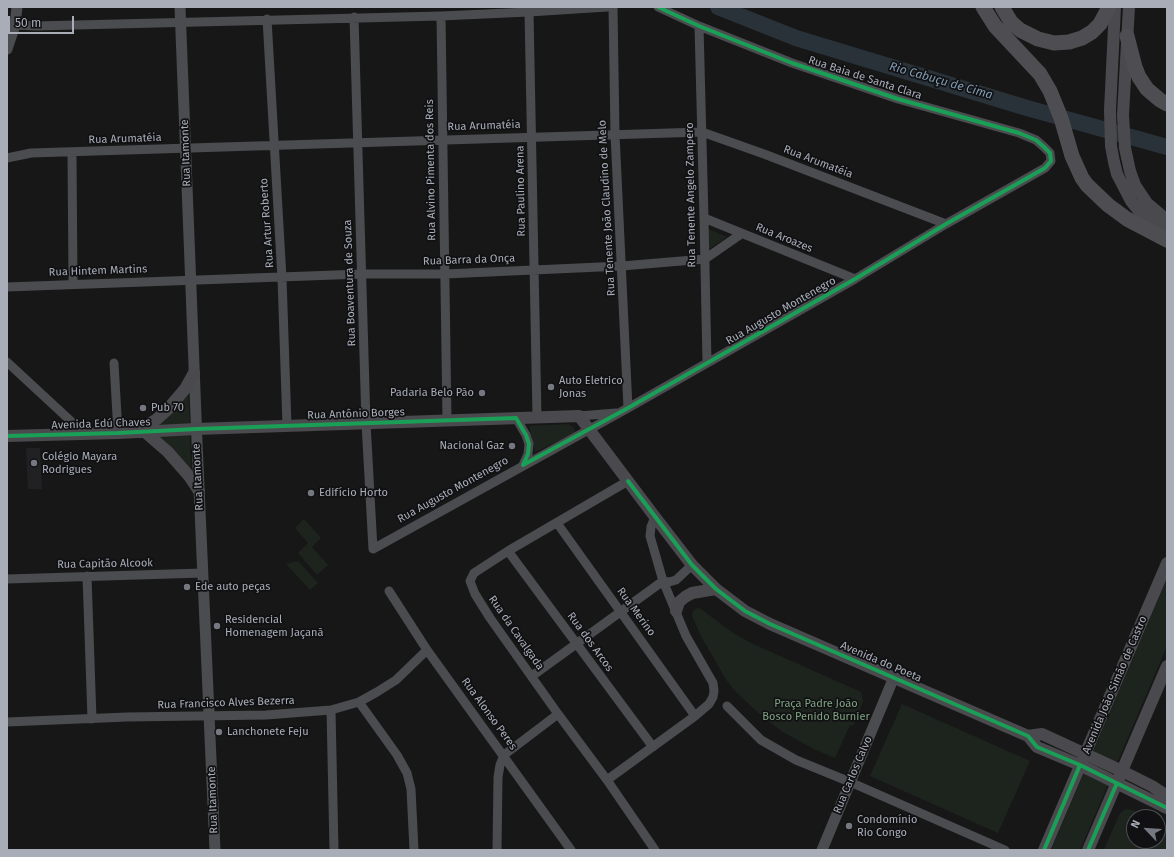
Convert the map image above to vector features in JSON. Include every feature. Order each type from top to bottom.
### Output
[{"type":"highway","points":[[983,7],[995,26],[1040,74],[1050,91],[1061,118],[1072,156],[1082,178],[1096,194],[1127,219],[1167,240]]},
{"type":"highway","points":[[1002,7],[1011,22],[1020,30],[1038,40],[1054,43],[1069,42],[1082,38],[1092,32],[1100,24],[1109,7]]},
{"type":"highway","points":[[1127,36],[1139,77],[1147,89],[1167,104]]},
{"type":"main road","points":[[1114,7],[1110,110],[1111,146],[1117,174],[1131,201],[1139,210],[1167,233]]},
{"type":"main road","points":[[1128,7],[1123,115],[1125,148],[1135,186],[1147,203],[1167,220]]},
{"type":"main road","points":[[194,372],[185,389],[167,410],[141,432],[168,452],[189,476],[199,491]]},
{"type":"main road","name":"Rua Antônio Borges","points":[[196,429],[579,416]]},
{"type":"main road","name":"Avenida do Poeta","points":[[579,416],[692,565],[716,588],[745,611],[770,624],[1028,736],[1037,747],[1080,765],[1167,808]]},
{"type":"main road","name":"Avenida Edú Chaves","points":[[7,436],[196,429]]},
{"type":"main road","name":"Avenida João Simão de Castro","points":[[1044,850],[1167,563]]},
{"type":"main road","points":[[676,611],[679,602],[685,597],[692,593],[716,588]]},
{"type":"main road","points":[[1088,850],[1167,666]]},
{"type":"main road","name":"Avenida do Poeta","points":[[1028,736],[1042,734],[1122,771],[1152,786],[1167,796]]},
{"type":"street","points":[[7,49],[15,25],[17,7]]},
{"type":"street","name":"Rua Itamonte","points":[[180,7],[196,429],[215,850]]},
{"type":"street","points":[[15,25],[36,26],[354,17],[422,11],[441,16],[607,7]]},
{"type":"street","name":"Rua Tenente João Claudino de Melo","points":[[613,7],[615,134],[628,408]]},
{"type":"street","name":"Rua Baia de Santa Clara","points":[[658,7],[699,26],[792,63],[898,99],[1019,132],[1036,140],[1048,150],[1052,158],[1045,168]]},
{"type":"street","name":"Rua Paulino Arena","points":[[529,12],[537,417]]},
{"type":"street","name":"Rua Alvino Pimenta dos Reis","points":[[441,16],[447,420]]},
{"type":"street","name":"Rua Boaventura de Souza","points":[[354,17],[366,423],[373,548]]},
{"type":"street","name":"Rua Artur Roberto","points":[[267,19],[282,278],[287,426]]},
{"type":"street","name":"Rua Tenente Angelo Zampero","points":[[699,26],[706,364]]},
{"type":"street","name":"Rua Arumatéia","points":[[7,158],[32,154],[72,152],[702,132],[946,224]]},
{"type":"street","points":[[72,152],[73,284]]},
{"type":"street","name":"Rua Augusto Montenegro","points":[[373,548],[706,364],[1045,168]]},
{"type":"street","name":"Rua Aroazes","points":[[704,218],[855,279]]},
{"type":"street","name":"Rua Barra da Onça","points":[[191,280],[362,274],[444,274],[622,266],[705,259],[741,234]]},
{"type":"street","name":"Rua Hintem Martins","points":[[7,287],[191,280]]},
{"type":"street","points":[[7,362],[74,424],[75,434]]},
{"type":"street","points":[[114,364],[118,433]]},
{"type":"street","name":"Rua Antônio Borges","points":[[579,416],[620,412]]},
{"type":"street","points":[[516,418],[526,435],[529,444],[528,454],[523,465]]},
{"type":"street","name":"Rua da Cavalgada","points":[[628,481],[508,551],[474,573],[471,578],[471,587],[490,618],[607,780],[655,850]]},
{"type":"street","points":[[607,780],[695,716],[709,704],[713,697],[713,683],[686,636],[663,581],[650,536],[651,527],[655,517]]},
{"type":"street","name":"Rua Merino","points":[[557,523],[695,716]]},
{"type":"street","name":"Rua dos Arcos","points":[[508,551],[653,747]]},
{"type":"street","points":[[532,676],[663,581],[669,582],[676,580],[692,565]]},
{"type":"street","name":"Rua Capitão Alcook","points":[[7,579],[203,574]]},
{"type":"street","points":[[87,576],[92,718]]},
{"type":"street","name":"Rua Alonso Peres","points":[[389,591],[427,650],[571,850]]},
{"type":"street","name":"Rua Francisco Alves Bezerra","points":[[7,722],[92,718],[266,715],[331,710],[359,702],[396,680],[427,650]]},
{"type":"street","name":"Rua Carlos Calvo","points":[[822,850],[894,678]]},
{"type":"street","points":[[359,702],[397,755],[407,773],[411,789],[414,850]]},
{"type":"street","points":[[727,706],[762,740],[780,752],[1004,850]]},
{"type":"street","points":[[331,710],[334,850]]},
{"type":"street","points":[[497,850],[498,777],[500,764],[504,755],[558,714]]},
{"type":"shaded area","name":"Colégio Mayara Rodrigues","points":[[26,448],[40,448],[42,489],[28,489]]},
{"type":"green space","points":[[704,227],[727,237],[706,251]]},
{"type":"green space","points":[[188,390],[190,427],[154,425]]},
{"type":"green space","points":[[568,424],[574,428],[574,434],[535,452],[529,426]]},
{"type":"green space","points":[[190,434],[191,472],[154,435]]},
{"type":"green space","points":[[304,519],[321,538],[312,547],[328,565],[317,575],[298,553],[308,543],[295,528]]},
{"type":"green space","points":[[298,561],[318,583],[310,590],[286,564]]},
{"type":"green space","points":[[1167,579],[1167,646],[1080,850],[1051,850]]},
{"type":"green space","name":"Praça Padre João Bosco Penido Burnier","points":[[697,608],[701,609],[733,633],[751,643],[861,692],[863,701],[853,726],[850,725],[835,758],[814,749],[783,732],[763,717],[736,692],[727,681],[702,638],[692,616],[693,611]]},
{"type":"green space","points":[[902,704],[1030,761],[998,833],[870,776]]},
{"type":"green space","points":[[1126,809],[1126,849],[1166,849],[1166,832],[1167,850],[1104,850],[1120,813]]},
{"type":"waterway","name":"Rio Cabuçu de Cima","points":[[718,7],[796,38],[1027,108],[1167,147]]},
{"type":"cycle path","points":[[523,465],[628,408],[855,279],[946,224],[1045,168],[1051,161],[1050,153],[1044,147],[1036,140],[1019,133],[898,99],[792,63],[699,26],[658,7]]},
{"type":"cycle path","points":[[7,436],[516,418],[526,435],[529,444],[528,454],[523,465]]},
{"type":"cycle path","points":[[628,481],[692,565],[716,589],[745,611],[770,624],[1028,736],[1037,747],[1080,765],[1167,808]]},
{"type":"cycle path","points":[[1044,850],[1080,765]]},
{"type":"cycle path","points":[[1088,850],[1117,783]]},
{"type":"place","name":"Auto Eletrico Jonas","points":[[551,387]]},
{"type":"place","name":"Padaria Belo Pão","points":[[482,393]]},
{"type":"place","name":"Pub 70","points":[[143,408]]},
{"type":"place","name":"Nacional Gaz","points":[[512,446]]},
{"type":"place","name":"Colégio Mayara Rodrigues","points":[[34,463]]},
{"type":"place","name":"Edifício Horto","points":[[311,493]]},
{"type":"place","name":"Ede auto peças","points":[[187,587]]},
{"type":"place","name":"Residencial Homenagem Jaçanã","points":[[217,626]]},
{"type":"place","name":"Lanchonete Feju","points":[[219,732]]},
{"type":"place","name":"Condomínio Rio Congo","points":[[849,826]]}]
